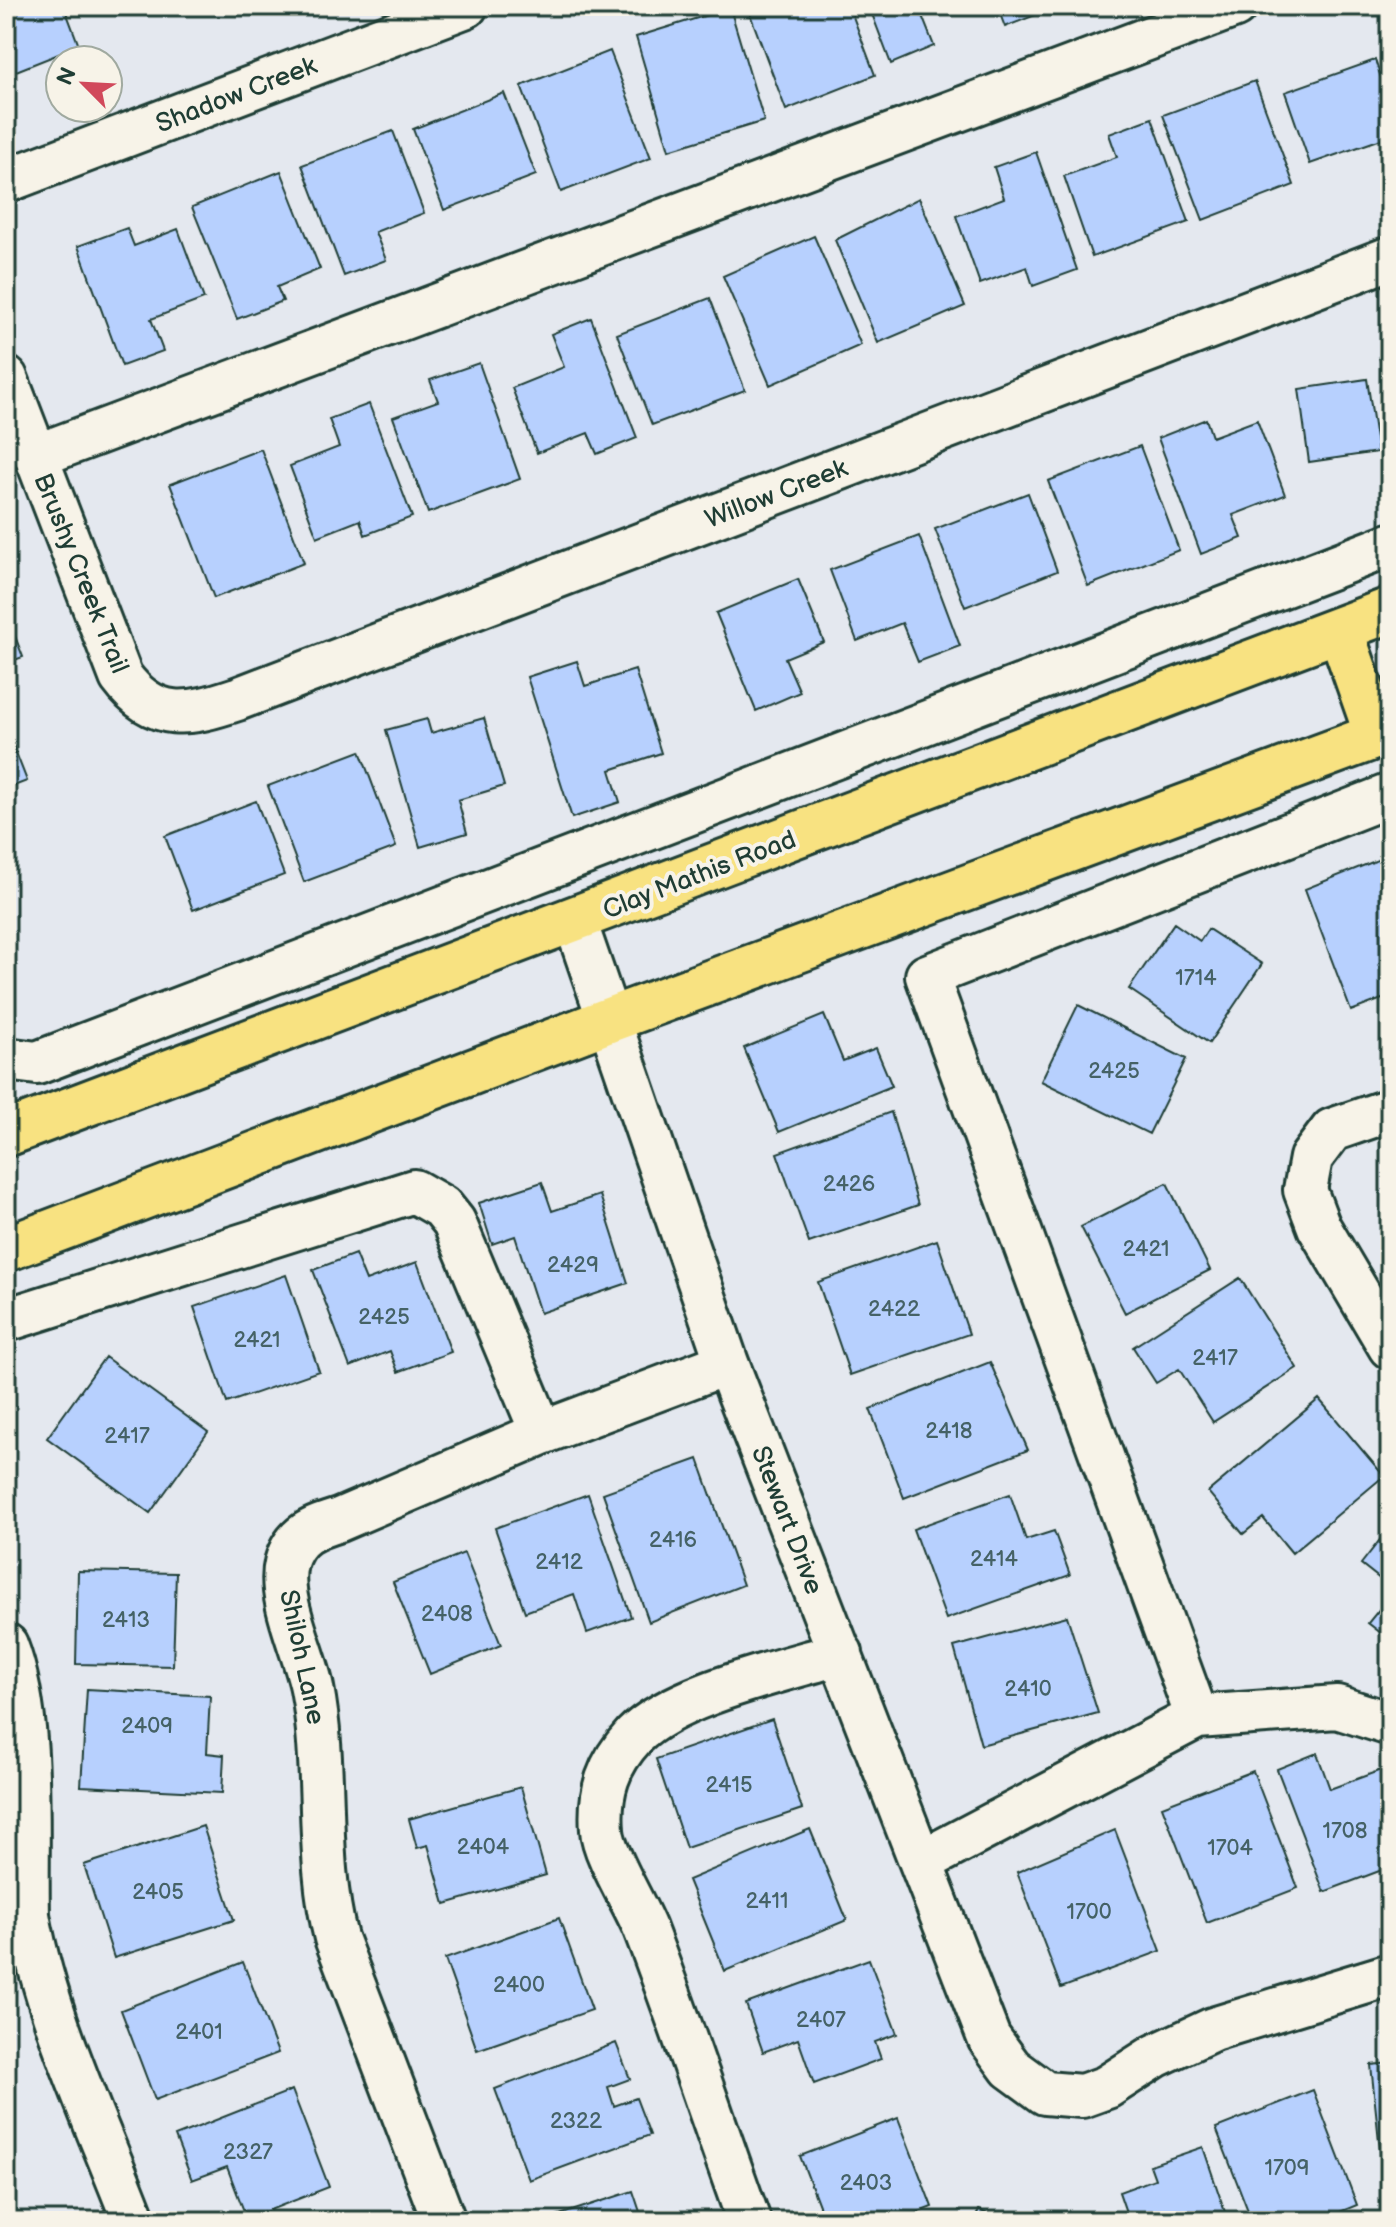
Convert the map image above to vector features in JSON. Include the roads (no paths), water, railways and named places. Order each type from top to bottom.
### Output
[{"type":"main road","name":"Clay Mathis Road","points":[[6,1134],[1390,610]]},
{"type":"main road","points":[[6,1249],[609,1020],[1384,733],[1340,629]]},
{"type":"street","name":"Shadow Creek","points":[[6,181],[466,6]]},
{"type":"street","points":[[36,456],[1235,6]]},
{"type":"street","name":"Willow Creek","points":[[158,709],[174,713],[202,710],[237,699],[1390,258]]},
{"type":"street","name":"Brushy Creek Trail","points":[[6,378],[121,677],[134,695],[158,709]]},
{"type":"street","points":[[6,1059],[37,1063],[1390,545]]},
{"type":"street","points":[[1197,1717],[927,976],[1390,795]]},
{"type":"street","name":"Stewart Drive","points":[[575,921],[727,1363],[989,2038],[1011,2068],[1045,2093],[1082,2096],[1107,2087],[1155,2056],[1213,2029],[1390,1975]]},
{"type":"street","points":[[1390,1110],[1332,1130],[1311,1158],[1305,1190],[1309,1206],[1390,1347]]},
{"type":"street","points":[[6,1320],[414,1191],[442,1207],[454,1222],[542,1433]]},
{"type":"street","name":"Shiloh Lane","points":[[444,2221],[336,1938],[326,1903],[320,1741],[312,1685],[285,1590],[286,1565],[294,1544],[308,1529],[339,1520],[542,1433],[727,1363]]},
{"type":"street","points":[[6,1645],[12,1661],[23,1728],[28,1915],[32,1938],[44,1985],[134,2221]]},
{"type":"street","points":[[749,2221],[644,1926],[602,1833],[603,1786],[615,1759],[636,1734],[662,1715],[689,1702],[841,1653]]},
{"type":"street","points":[[921,1862],[1197,1717],[1337,1707],[1390,1724]]}]
